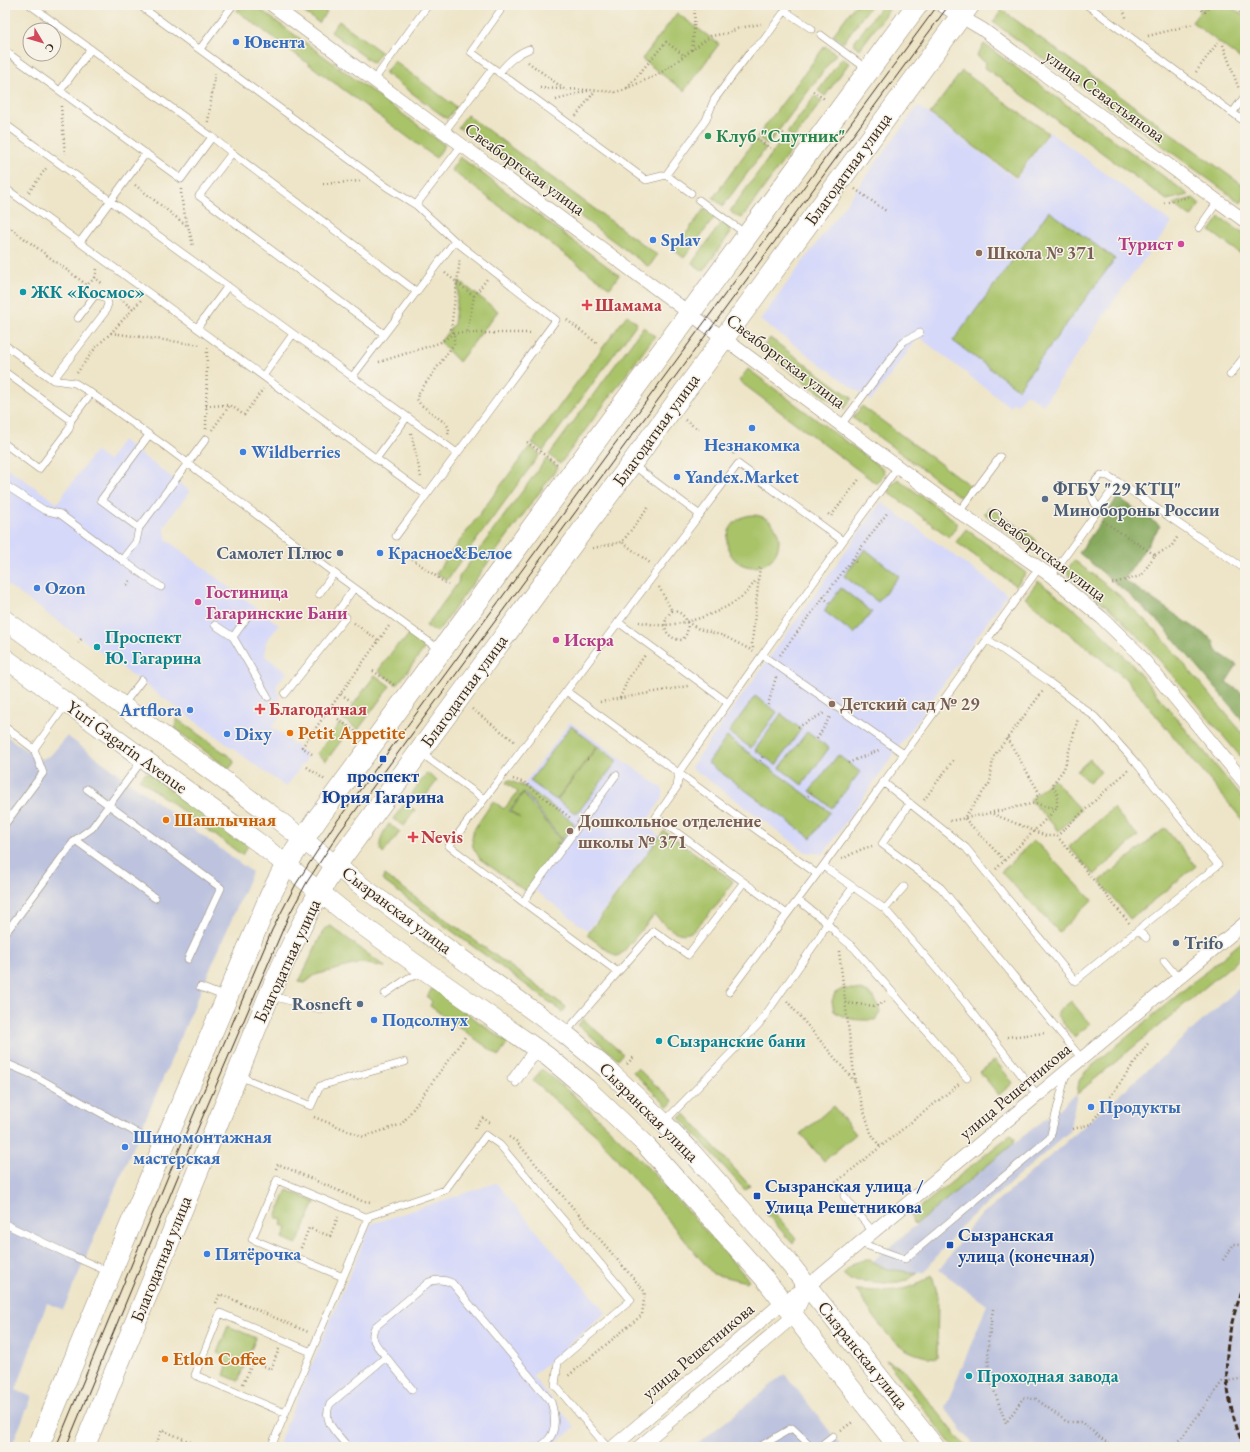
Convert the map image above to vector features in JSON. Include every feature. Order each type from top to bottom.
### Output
[{"type":"main road","points":[[38,1447],[163,1147],[271,894],[286,865],[917,5]]},
{"type":"main road","name":"Благодатная улица","points":[[84,1447],[270,995],[304,919],[319,892],[336,865],[419,751],[965,11]]},
{"type":"street","name":"Свеаборгская улица","points":[[272,5],[959,512],[1051,576],[1102,618],[1137,652],[1245,783]]},
{"type":"street","name":"улица Севастьянова","points":[[941,5],[965,11],[982,29],[1218,201],[1243,215]]},
{"type":"street","name":"Yuri Gagarin Avenue","points":[[5,620],[277,819],[303,840]]},
{"type":"street","name":"Yuri Gagarin Avenue","points":[[5,658],[259,843],[286,865]]},
{"type":"street","name":"Сызранская улица","points":[[303,840],[364,888],[565,1034],[606,1068],[663,1122],[709,1171],[786,1259],[935,1447]]},
{"type":"street","points":[[286,865],[319,892]]},
{"type":"street","name":"Сызранская улица","points":[[319,892],[426,972],[537,1049],[567,1072],[605,1105],[643,1142],[688,1191],[789,1309],[898,1447]]},
{"type":"street","name":"улица Решетникова","points":[[639,1447],[789,1309],[808,1286],[1245,923]]},
{"type":"street","points":[[688,1191],[697,1188],[704,1182],[709,1171]]},
{"type":"street","name":"улица Решетникова","points":[[613,1447],[789,1309]]},
{"type":"lane","points":[[30,5],[209,135],[416,292]]},
{"type":"lane","points":[[139,5],[378,180],[416,205],[461,246],[556,320],[396,536]]},
{"type":"lane","points":[[200,49],[233,5]]},
{"type":"lane","points":[[374,80],[428,5]]},
{"type":"lane","points":[[1087,5],[1245,122]]},
{"type":"lane","points":[[500,11],[471,52],[646,180],[666,175],[706,120],[714,100],[751,51],[763,41],[787,8],[812,29]]},
{"type":"lane","points":[[821,35],[869,70]]},
{"type":"lane","points":[[60,91],[91,49]]},
{"type":"lane","points":[[499,73],[507,62],[529,49]]},
{"type":"lane","points":[[5,51],[181,179],[209,135]]},
{"type":"lane","points":[[444,132],[492,68]]},
{"type":"lane","points":[[1233,112],[1244,97]]},
{"type":"lane","points":[[5,124],[457,454]]},
{"type":"lane","points":[[416,205],[462,145]]},
{"type":"lane","points":[[80,242],[146,153]]},
{"type":"lane","points":[[232,153],[199,196],[384,334]]},
{"type":"lane","points":[[666,175],[690,193]]},
{"type":"lane","points":[[5,188],[426,495]]},
{"type":"lane","points":[[699,200],[747,235]]},
{"type":"lane","points":[[1199,228],[1218,201]]},
{"type":"lane","points":[[352,377],[455,241]]},
{"type":"lane","points":[[197,328],[228,286]]},
{"type":"lane","points":[[54,380],[105,312],[108,304],[107,300],[102,296],[95,296],[78,318]]},
{"type":"lane","points":[[841,425],[904,341],[920,333]]},
{"type":"lane","points":[[263,376],[293,334]]},
{"type":"lane","points":[[5,345],[54,380],[74,383],[91,394],[188,463],[441,652]]},
{"type":"lane","points":[[1230,375],[1245,356]]},
{"type":"lane","points":[[5,372],[71,420]]},
{"type":"lane","points":[[5,444],[39,469],[70,428],[71,420],[91,394]]},
{"type":"lane","points":[[376,459],[407,417]]},
{"type":"lane","points":[[139,528],[101,500],[149,435]]},
{"type":"lane","points":[[122,560],[136,542],[139,528],[205,440],[211,446]]},
{"type":"lane","points":[[959,512],[1000,457]]},
{"type":"lane","points":[[631,463],[700,515]]},
{"type":"lane","points":[[618,972],[449,846],[738,464],[843,541]]},
{"type":"lane","points":[[787,914],[656,817],[677,787],[679,772],[843,541],[898,467]]},
{"type":"lane","points":[[1097,512],[1091,497],[1091,489],[1094,481],[1101,475],[1108,476],[1245,569]]},
{"type":"lane","points":[[1051,576],[1118,482]]},
{"type":"lane","points":[[5,486],[44,510],[60,514],[161,587]]},
{"type":"lane","points":[[729,992],[823,866],[1039,568]]},
{"type":"lane","points":[[319,594],[334,573]]},
{"type":"lane","points":[[285,694],[346,617],[338,611],[354,588]]},
{"type":"lane","points":[[233,637],[248,616]]},
{"type":"lane","points":[[619,621],[728,703]]},
{"type":"lane","points":[[215,625],[233,637],[268,697]]},
{"type":"lane","points":[[883,782],[966,848],[1075,981],[1218,865],[1136,763],[1095,717],[1085,708],[987,639]]},
{"type":"lane","points":[[762,656],[904,754]]},
{"type":"lane","points":[[122,706],[142,680]]},
{"type":"lane","points":[[566,691],[817,874]]},
{"type":"lane","points":[[34,749],[67,703]]},
{"type":"lane","points":[[5,727],[34,749],[43,773],[5,824]]},
{"type":"lane","points":[[419,751],[484,799]]},
{"type":"lane","points":[[5,929],[7,931],[75,840],[92,828],[143,759]]},
{"type":"lane","points":[[523,902],[616,775]]},
{"type":"lane","points":[[87,789],[221,888],[188,959]]},
{"type":"lane","points":[[910,803],[882,844],[941,888],[1082,1059]]},
{"type":"lane","points":[[75,840],[155,898]]},
{"type":"lane","points":[[823,866],[885,909],[963,1000],[1038,1096]]},
{"type":"lane","points":[[565,1034],[654,930],[688,955],[744,882]]},
{"type":"lane","points":[[663,1122],[759,1024],[852,887]]},
{"type":"lane","points":[[885,909],[904,887]]},
{"type":"lane","points":[[798,900],[827,923],[837,934],[854,948],[967,1078]]},
{"type":"lane","points":[[1137,930],[1146,938]]},
{"type":"lane","points":[[1164,961],[1178,978]]},
{"type":"lane","points":[[385,994],[408,978],[426,972]]},
{"type":"lane","points":[[200,987],[227,998]]},
{"type":"lane","points":[[270,995],[286,1001],[320,1009],[346,1004]]},
{"type":"lane","points":[[513,1081],[537,1049]]},
{"type":"lane","points":[[237,1075],[311,1106],[320,1086],[406,1062]]},
{"type":"lane","points":[[5,1063],[31,1074],[163,1147]]},
{"type":"lane","points":[[860,1243],[905,1259],[1050,1138],[1067,1071]]},
{"type":"lane","points":[[271,1447],[369,1216],[445,1190],[486,1135],[500,1145],[631,1300],[558,1362],[555,1385],[607,1447]]},
{"type":"lane","points":[[343,1277],[252,1239],[277,1180],[368,1218]]},
{"type":"lane","points":[[844,1196],[873,1232]]},
{"type":"lane","points":[[5,1224],[111,1273]]},
{"type":"lane","points":[[412,1389],[386,1358],[373,1340],[372,1335],[376,1327],[429,1282],[442,1279],[452,1283],[551,1402],[554,1416],[554,1430],[545,1445]]},
{"type":"lane","points":[[285,1413],[195,1375],[220,1313],[311,1352]]},
{"type":"lane","points":[[348,1447],[329,1424],[327,1414],[330,1404],[386,1358]]},
{"type":"lane","points":[[759,1447],[792,1428],[812,1447]]},
{"type":"lane","points":[[818,1447],[833,1436]]},
{"type":"path","points":[[692,50],[695,5]]},
{"type":"path","points":[[1195,5],[1205,12],[1210,5]]},
{"type":"path","points":[[1240,13],[1245,7]]},
{"type":"path","points":[[529,94],[535,87],[615,92],[627,89],[659,74],[711,36],[728,33],[739,28],[770,22],[774,26]]},
{"type":"path","points":[[1134,40],[1194,24]]},
{"type":"path","points":[[627,89],[666,42],[685,56]]},
{"type":"path","points":[[1190,81],[1218,42]]},
{"type":"path","points":[[1223,45],[1240,93],[1244,97]]},
{"type":"path","points":[[518,55],[564,89]]},
{"type":"path","points":[[209,135],[216,61]]},
{"type":"path","points":[[547,108],[553,101],[590,90]]},
{"type":"path","points":[[60,91],[66,168]]},
{"type":"path","points":[[570,124],[596,91]]},
{"type":"path","points":[[813,91],[826,100]]},
{"type":"path","points":[[783,133],[795,142]]},
{"type":"path","points":[[754,136],[771,149]]},
{"type":"path","points":[[23,201],[53,159]]},
{"type":"path","points":[[126,179],[188,226]]},
{"type":"path","points":[[181,179],[181,192],[185,218],[194,252],[191,259]]},
{"type":"path","points":[[323,184],[378,180]]},
{"type":"path","points":[[856,190],[886,211]]},
{"type":"path","points":[[1164,203],[1207,193]]},
{"type":"path","points":[[5,224],[87,285],[94,278]]},
{"type":"path","points":[[444,444],[449,431],[448,426],[445,422],[420,404],[417,399],[418,394],[454,344],[454,333],[451,329],[461,246]]},
{"type":"path","points":[[437,266],[474,296]]},
{"type":"path","points":[[467,333],[474,296],[493,271]]},
{"type":"path","points":[[70,383],[96,348],[148,292]]},
{"type":"path","points":[[556,320],[567,320],[598,344]]},
{"type":"path","points":[[357,369],[439,343],[454,333],[548,332]]},
{"type":"path","points":[[111,333],[207,346],[205,440]]},
{"type":"path","points":[[206,406],[230,405],[244,415],[269,381]]},
{"type":"path","points":[[205,440],[230,405]]},
{"type":"path","points":[[407,417],[426,495]]},
{"type":"path","points":[[683,418],[699,430]]},
{"type":"path","points":[[527,442],[559,466]]},
{"type":"path","points":[[737,448],[743,453]]},
{"type":"path","points":[[825,512],[831,516],[860,478]]},
{"type":"path","points":[[586,549],[622,542],[648,508]]},
{"type":"path","points":[[768,705],[777,665],[823,597],[888,512]]},
{"type":"path","points":[[1097,512],[1155,555]]},
{"type":"path","points":[[1110,584],[1141,576],[1155,555],[1171,547],[1184,527]]},
{"type":"path","points":[[396,536],[390,543],[448,585]]},
{"type":"path","points":[[622,542],[658,569]]},
{"type":"path","points":[[852,559],[856,562]]},
{"type":"path","points":[[754,651],[752,643],[760,566]]},
{"type":"path","points":[[654,576],[672,611]]},
{"type":"path","points":[[619,621],[665,626],[705,617],[729,605],[745,594],[759,577]]},
{"type":"path","points":[[823,597],[830,603]]},
{"type":"path","points":[[672,611],[678,611],[684,615],[687,622],[688,630],[686,637],[682,640],[671,637],[667,633],[665,626],[668,614],[672,611]]},
{"type":"path","points":[[346,617],[379,641]]},
{"type":"path","points":[[312,754],[302,747],[395,618]]},
{"type":"path","points":[[687,622],[699,629],[724,636],[762,656]]},
{"type":"path","points":[[78,643],[83,637]]},
{"type":"path","points":[[620,698],[628,679],[652,646]]},
{"type":"path","points":[[585,704],[702,684]]},
{"type":"path","points":[[964,818],[989,784],[992,777],[993,758],[1047,685]]},
{"type":"path","points":[[341,694],[351,701]]},
{"type":"path","points":[[798,727],[836,707]]},
{"type":"path","points":[[818,739],[836,707]]},
{"type":"path","points":[[470,708],[523,747]]},
{"type":"path","points":[[988,875],[1057,808],[1057,794],[1052,785],[1064,769],[1077,721],[1085,708]]},
{"type":"path","points":[[338,719],[359,735]]},
{"type":"path","points":[[1007,738],[1040,794],[1036,797],[1036,803]]},
{"type":"path","points":[[848,763],[890,745]]},
{"type":"path","points":[[760,761],[763,756]]},
{"type":"path","points":[[918,809],[954,759]]},
{"type":"path","points":[[991,812],[1046,836],[1057,836],[1127,771]]},
{"type":"path","points":[[524,783],[580,825]]},
{"type":"path","points":[[808,796],[812,792]]},
{"type":"path","points":[[549,801],[552,797]]},
{"type":"path","points":[[946,826],[949,822],[964,818],[1036,803],[1043,806],[1057,808]]},
{"type":"path","points":[[964,818],[1004,860]]},
{"type":"path","points":[[1057,836],[1137,930]]},
{"type":"path","points":[[837,860],[845,859],[862,849]]},
{"type":"path","points":[[838,946],[855,1082],[871,1133],[880,1147]]},
{"type":"path","points":[[784,997],[855,1082]]},
{"type":"path","points":[[845,1003],[876,1006]]},
{"type":"path","points":[[992,1039],[1059,1031]]},
{"type":"path","points":[[313,1116],[364,1137],[402,1124],[465,1037]]},
{"type":"path","points":[[1073,1129],[1091,1124],[1149,1042]]},
{"type":"path","points":[[834,1184],[967,1078]]},
{"type":"path","points":[[474,1130],[483,1118],[494,1126]]},
{"type":"path","points":[[505,1133],[516,1141],[644,1292],[642,1315],[564,1380]]},
{"type":"path","points":[[275,1172],[278,1164],[362,1201],[377,1203]]},
{"type":"path","points":[[297,1258],[309,1228],[330,1236],[347,1194]]},
{"type":"path","points":[[1222,1260],[1234,1244],[1245,1246]]},
{"type":"path","points":[[214,1309],[220,1294],[318,1336]]},
{"type":"path","points":[[994,1309],[988,1342],[989,1377],[1006,1423],[1023,1398],[1036,1399],[1067,1422],[1081,1422],[1112,1447]]},
{"type":"path","points":[[239,1394],[253,1362],[271,1369],[283,1340]]},
{"type":"path","points":[[1175,1447],[1222,1382],[1245,1378]]},
{"type":"path","points":[[155,1447],[162,1430],[203,1447]]},
{"type":"shaded area","name":"Школа № 371","points":[[918,106],[1016,179],[1050,132],[1172,223],[1126,283],[1043,405],[1026,393],[1017,405],[1013,402],[1010,407],[919,337],[871,401],[760,320]]},
{"type":"shaded area","points":[[122,440],[190,491],[164,526],[167,540],[279,625],[266,642],[265,656],[287,672],[276,686],[283,712],[272,727],[304,752],[307,758],[286,787],[5,583],[5,466],[57,503],[95,451],[108,461]]},
{"type":"shaded area","name":"Детский сад № 29","points":[[881,502],[1007,594],[823,854],[806,852],[691,767]]},
{"type":"shaded area","name":"Дошкольное отделение школы № 371","points":[[570,722],[663,789],[663,798],[644,825],[660,836],[588,931],[478,846]]},
{"type":"shaded area","points":[[5,735],[40,760],[51,755],[67,736],[252,872],[63,1310],[47,1303],[16,1390],[32,1397],[11,1447],[5,1447]]},
{"type":"shaded area","points":[[1245,983],[1245,1447],[975,1447],[945,1408],[987,1305],[939,1270],[975,1221]]},
{"type":"shaded area","points":[[1077,1094],[1069,1132],[963,1224],[924,1272],[918,1273],[887,1269],[873,1261],[1013,1144]]},
{"type":"shaded area","points":[[496,1183],[606,1313],[532,1376],[575,1427],[551,1447],[277,1447],[371,1224]]},
{"type":"shaded area","points":[[785,1374],[842,1447],[694,1447]]},
{"type":"green space","points":[[241,5],[254,5],[445,145],[436,158],[237,11]]},
{"type":"green space","points":[[294,5],[317,5],[327,12],[319,23]]},
{"type":"green space","points":[[855,5],[871,5],[843,43],[833,35]]},
{"type":"green space","points":[[882,5],[886,5],[890,8],[860,49],[853,44]]},
{"type":"green space","points":[[1205,5],[1229,5],[1245,17],[1245,56],[1242,60],[1192,22]]},
{"type":"green space","points":[[1002,10],[1245,187],[1245,197],[1241,203],[993,22]]},
{"type":"green space","points":[[677,13],[719,44],[684,91],[642,59]]},
{"type":"green space","points":[[339,21],[381,52],[373,63],[331,32]]},
{"type":"green space","points":[[984,44],[1189,195],[1167,200],[984,67],[986,63],[977,56]]},
{"type":"green space","points":[[825,46],[836,54],[768,145],[757,137]]},
{"type":"green space","points":[[842,58],[849,63],[825,96],[818,91]]},
{"type":"green space","points":[[394,61],[456,107],[447,119],[385,73]]},
{"type":"green space","points":[[962,71],[1048,133],[1016,177],[930,114]]},
{"type":"green space","points":[[815,96],[822,101],[794,138],[787,133]]},
{"type":"green space","points":[[467,115],[657,255],[649,267],[458,127]]},
{"type":"green space","points":[[784,137],[795,145],[742,218],[736,216],[730,211]]},
{"type":"green space","points":[[755,140],[766,148],[723,206],[713,198]]},
{"type":"green space","points":[[460,157],[619,275],[610,288],[451,170]]},
{"type":"green space","points":[[1193,198],[1200,204],[1191,217],[1172,204]]},
{"type":"green space","points":[[704,209],[715,217],[684,258],[674,250]]},
{"type":"green space","points":[[1049,211],[1115,259],[1018,389],[953,341]]},
{"type":"green space","points":[[1220,217],[1245,235],[1245,257],[1210,231]]},
{"type":"green space","points":[[722,222],[729,227],[731,232],[703,271],[692,263]]},
{"type":"green space","points":[[459,281],[498,311],[459,362],[440,342],[454,324]]},
{"type":"green space","points":[[627,315],[637,323],[543,451],[532,443]]},
{"type":"green space","points":[[643,327],[655,336],[560,464],[549,455]]},
{"type":"green space","points":[[770,338],[852,398],[843,410],[761,350]]},
{"type":"green space","points":[[748,369],[883,469],[884,474],[877,484],[739,381]]},
{"type":"green space","points":[[862,406],[973,488],[964,500],[853,418]]},
{"type":"green space","points":[[530,446],[540,454],[447,580],[436,573]]},
{"type":"green space","points":[[546,459],[558,467],[438,631],[432,630],[426,626],[458,583],[459,577]]},
{"type":"green space","points":[[898,479],[957,522],[957,526],[949,537],[887,491]]},
{"type":"green space","points":[[1118,497],[1160,526],[1124,580],[1213,640],[1216,651],[1237,665],[1226,682],[1245,695],[1245,723],[1162,625],[1125,591],[1079,553]]},
{"type":"green space","points":[[989,508],[1034,538],[1036,543],[1034,546],[1028,547],[987,516],[985,512]]},
{"type":"green space","points":[[753,515],[763,517],[771,523],[777,531],[779,541],[777,551],[771,559],[763,565],[753,567],[743,565],[735,559],[729,551],[727,541],[729,531],[735,523],[743,517]]},
{"type":"green space","points":[[966,529],[1026,573],[1016,586],[956,542]]},
{"type":"green space","points":[[865,549],[899,576],[878,602],[844,576]]},
{"type":"green space","points":[[1074,560],[1120,596],[1156,631],[1245,736],[1245,762],[1145,643],[1109,608],[1068,575],[1068,569]]},
{"type":"green space","points":[[1038,581],[1094,626],[1129,661],[1245,801],[1245,823],[1125,678],[1025,598]]},
{"type":"green space","points":[[841,588],[872,612],[854,634],[824,611]]},
{"type":"green space","points":[[409,634],[422,644],[424,649],[397,685],[378,671],[397,645],[404,641]]},
{"type":"green space","points":[[375,675],[390,686],[358,730],[343,719]]},
{"type":"green space","points":[[755,696],[777,712],[751,748],[729,732]]},
{"type":"green space","points":[[781,714],[801,729],[776,765],[755,750]]},
{"type":"green space","points":[[177,719],[233,759],[234,763],[229,769],[175,729]]},
{"type":"green space","points":[[340,723],[349,730],[326,761],[317,754]]},
{"type":"green space","points":[[571,726],[597,746],[556,800],[530,781]]},
{"type":"green space","points":[[807,732],[829,748],[802,785],[780,768]]},
{"type":"green space","points":[[727,737],[830,812],[811,838],[708,763]]},
{"type":"green space","points":[[598,746],[617,761],[579,811],[575,813],[557,800]]},
{"type":"green space","points":[[838,755],[860,772],[832,808],[810,791]]},
{"type":"green space","points":[[1090,759],[1101,772],[1089,783],[1077,771]]},
{"type":"green space","points":[[145,773],[149,773],[248,846],[242,855],[139,779]]},
{"type":"green space","points":[[427,773],[437,781],[419,804],[409,797]]},
{"type":"green space","points":[[1053,779],[1081,810],[1059,831],[1030,800]]},
{"type":"green space","points":[[508,780],[528,788],[574,823],[562,840],[523,792],[509,811],[520,818],[511,811],[523,793],[562,842],[560,844],[556,842],[559,845],[525,891],[480,859],[473,847],[473,831],[493,801],[504,809],[518,792],[506,783]]},
{"type":"green space","points":[[405,803],[415,810],[404,826],[393,819]]},
{"type":"green space","points":[[1113,808],[1138,836],[1094,875],[1069,847]]},
{"type":"green space","points":[[389,824],[400,832],[383,854],[380,842]]},
{"type":"green space","points":[[1165,828],[1196,866],[1130,919],[1100,881]]},
{"type":"green space","points":[[664,831],[733,881],[719,903],[693,931],[682,934],[672,930],[654,915],[623,952],[618,956],[615,956],[587,935]]},
{"type":"green space","points":[[1034,840],[1092,900],[1059,932],[1001,872]]},
{"type":"green space","points":[[385,875],[566,1007],[563,1012],[382,880]]},
{"type":"green space","points":[[330,926],[385,967],[361,963],[315,975],[305,983],[299,982],[324,929]]},
{"type":"green space","points":[[1245,939],[1245,954],[1077,1094],[1079,1081],[1085,1072]]},
{"type":"green space","points":[[432,988],[508,1043],[499,1056],[430,1006],[432,1001],[427,997]]},
{"type":"green space","points":[[843,989],[863,991],[872,996],[880,1013],[875,1020],[858,1020],[848,1018],[834,1011],[832,1001],[835,993]]},
{"type":"green space","points":[[1071,1001],[1090,1024],[1074,1037],[1056,1014]]},
{"type":"green space","points":[[583,1019],[623,1054],[618,1059],[578,1025]]},
{"type":"green space","points":[[995,1060],[1013,1083],[999,1095],[980,1072]]},
{"type":"green space","points":[[637,1068],[673,1101],[668,1107],[633,1072]]},
{"type":"green space","points":[[542,1069],[589,1109],[635,1154],[749,1280],[746,1282],[713,1274],[595,1134],[533,1081]]},
{"type":"green space","points":[[833,1106],[856,1134],[824,1161],[801,1134]]},
{"type":"green space","points":[[685,1114],[750,1186],[745,1190],[680,1118]]},
{"type":"green space","points":[[1010,1135],[1015,1139],[1013,1144],[919,1222],[916,1224],[913,1223],[911,1217],[912,1214]]},
{"type":"green space","points":[[287,1190],[315,1202],[297,1244],[283,1238],[287,1228],[281,1225],[283,1220],[276,1217]]},
{"type":"green space","points":[[770,1208],[796,1238],[793,1244],[765,1212]]},
{"type":"green space","points":[[863,1260],[870,1260],[887,1269],[918,1273],[907,1280],[886,1283],[850,1280],[843,1274],[854,1263]]},
{"type":"green space","points":[[932,1275],[938,1296],[937,1358],[922,1356],[909,1351],[898,1344],[880,1325],[856,1290],[896,1290],[914,1286]]},
{"type":"green space","points":[[228,1326],[256,1338],[238,1381],[224,1375],[228,1364],[222,1361],[224,1356],[217,1353]]},
{"type":"green space","points":[[886,1360],[904,1370],[966,1447],[953,1447]]},
{"type":"tram line","points":[[56,1447],[272,930],[296,884],[332,828],[938,5]]},
{"type":"tram line","points":[[66,1447],[200,1123],[289,915],[307,882],[339,833],[949,5]]},
{"type":"railway","points":[[1244,1447],[1236,1426],[1231,1406],[1226,1366],[1231,1326],[1245,1285]]},
{"type":"place","name":"Ювента","points":[[236,42]]},
{"type":"place","name":"Клуб \"Спутник\"","points":[[708,136]]},
{"type":"place","name":"Splav","points":[[653,240]]},
{"type":"place","name":"Турист","points":[[1181,244]]},
{"type":"place","name":"Школа № 371","points":[[979,253]]},
{"type":"place","name":"ЖК «Космос»","points":[[23,292]]},
{"type":"place","name":"Шамама","points":[[587,305]]},
{"type":"place","name":"Незнакомка","points":[[752,428]]},
{"type":"place","name":"Wildberries","points":[[243,452]]},
{"type":"place","name":"Yandex.Market","points":[[677,477]]},
{"type":"place","name":"ФГБУ \"29 КТЦ\" Минобороны России","points":[[1045,499]]},
{"type":"place","name":"Самолет Плюс","points":[[340,553]]},
{"type":"place","name":"Красное&Белое","points":[[380,553]]},
{"type":"place","name":"Ozon","points":[[37,588]]},
{"type":"place","name":"Гостиница Гагаринские Бани","points":[[198,602]]},
{"type":"place","name":"Искра","points":[[556,640]]},
{"type":"place","name":"Проспект Ю. Гагарина","points":[[97,647]]},
{"type":"place","name":"Детский сад № 29","points":[[832,704]]},
{"type":"place","name":"Благодатная","points":[[260,709]]},
{"type":"place","name":"Artflora","points":[[190,710]]},
{"type":"place","name":"Petit Appetite","points":[[290,733]]},
{"type":"place","name":"Dixy","points":[[227,734]]},
{"type":"place","name":"проспект Юрия Гагарина","points":[[383,759]]},
{"type":"place","name":"Шашлычная","points":[[166,820]]},
{"type":"place","name":"Дошкольное отделение школы № 371","points":[[570,831]]},
{"type":"place","name":"Nevis","points":[[413,837]]},
{"type":"place","name":"Trifo","points":[[1176,943]]},
{"type":"place","name":"Rosneft","points":[[360,1004]]},
{"type":"place","name":"Подсолнух","points":[[374,1020]]},
{"type":"place","name":"Сызранские бани","points":[[659,1041]]},
{"type":"place","name":"Продукты","points":[[1091,1107]]},
{"type":"place","name":"Шиномонтажная мастерская","points":[[125,1147]]},
{"type":"place","name":"Сызранская улица / Улица Решетникова","points":[[757,1196]]},
{"type":"place","name":"Сызранская улица (конечная)","points":[[950,1245]]},
{"type":"place","name":"Пятёрочка","points":[[207,1254]]},
{"type":"place","name":"Etlon Coffee","points":[[165,1359]]},
{"type":"place","name":"Проходная завода","points":[[969,1376]]}]
